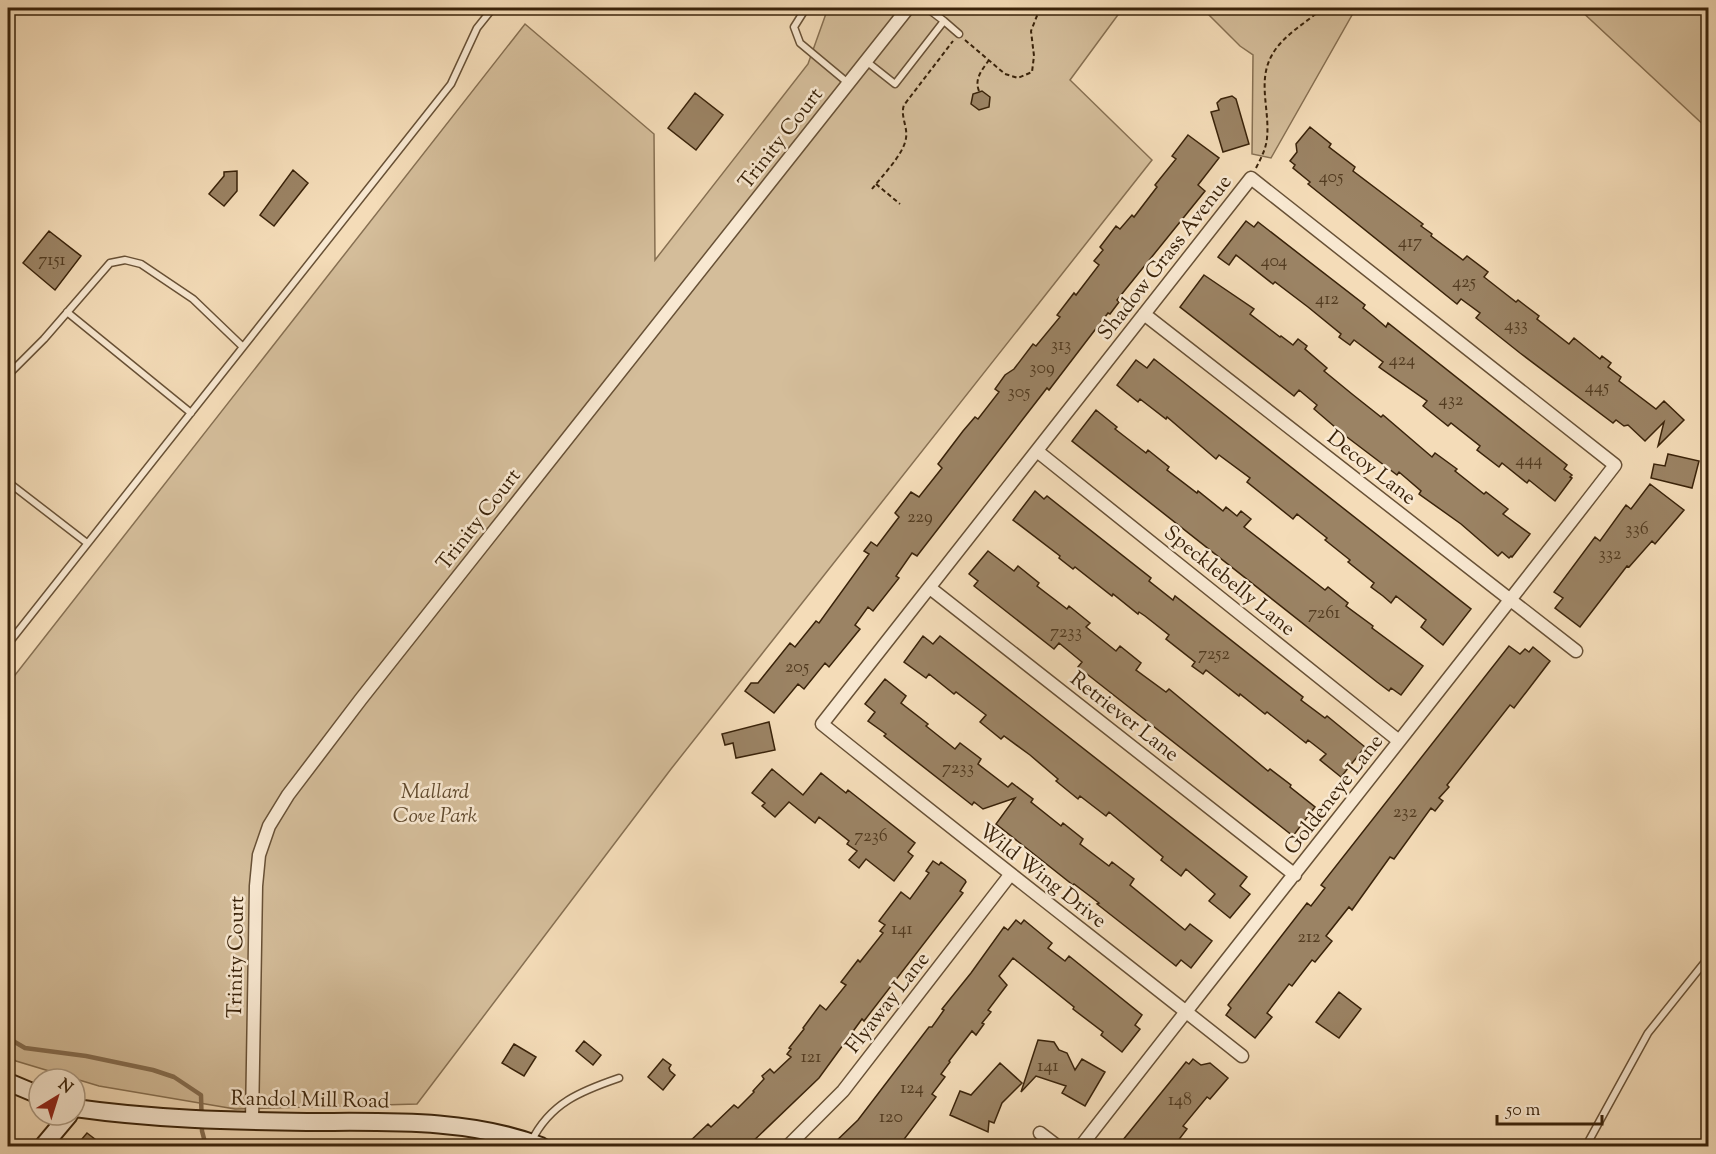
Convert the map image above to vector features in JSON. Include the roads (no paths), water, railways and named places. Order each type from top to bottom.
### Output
[{"type":"main road","points":[[8,1083],[27,1090]]},
{"type":"main road","name":"Randol Mill Road","points":[[87,1109],[184,1120],[403,1122],[450,1125],[496,1132],[536,1144]]},
{"type":"main road","points":[[44,1146],[59,1127]]},
{"type":"street","name":"Trinity Court","points":[[252,1121],[256,886],[259,855],[269,826],[288,795],[368,690],[908,8]]},
{"type":"street","name":"Shadow Grass Avenue","points":[[822,724],[1251,178],[1615,465]]},
{"type":"street","name":"Decoy Lane","points":[[1144,314],[1576,651]]},
{"type":"street","name":"Specklebelly Lane","points":[[1037,451],[1400,741]]},
{"type":"street","name":"Goldeneye Lane","points":[[1081,1146],[1615,465]]},
{"type":"street","name":"Retriever Lane","points":[[930,588],[1295,875]]},
{"type":"street","name":"Wild Wing Drive","points":[[822,724],[1010,875],[1242,1056]]},
{"type":"street","name":"Flyaway Lane","points":[[788,1146],[843,1091],[1010,875]]},
{"type":"street","points":[[1040,1133],[1057,1146]]},
{"type":"lane","points":[[8,644],[451,84],[477,27],[493,8]]},
{"type":"lane","points":[[806,8],[794,27],[800,43],[848,83]]},
{"type":"lane","points":[[927,8],[958,34]]},
{"type":"lane","points":[[866,62],[895,84],[944,21]]},
{"type":"lane","points":[[8,375],[44,339],[110,263],[124,260],[141,264],[193,299],[243,347]]},
{"type":"lane","points":[[67,312],[190,413]]},
{"type":"lane","points":[[8,482],[87,543]]},
{"type":"lane","points":[[1586,1146],[1648,1033],[1708,958]]},
{"type":"lane","points":[[536,1144],[539,1126],[562,1104],[584,1090],[619,1078]]},
{"type":"waterway","points":[[8,1038],[25,1048],[86,1056],[153,1070],[174,1077],[201,1095],[202,1131],[206,1146]]},
{"type":"park label","name":"Mallard Cove Park","points":[[435,803]]}]
